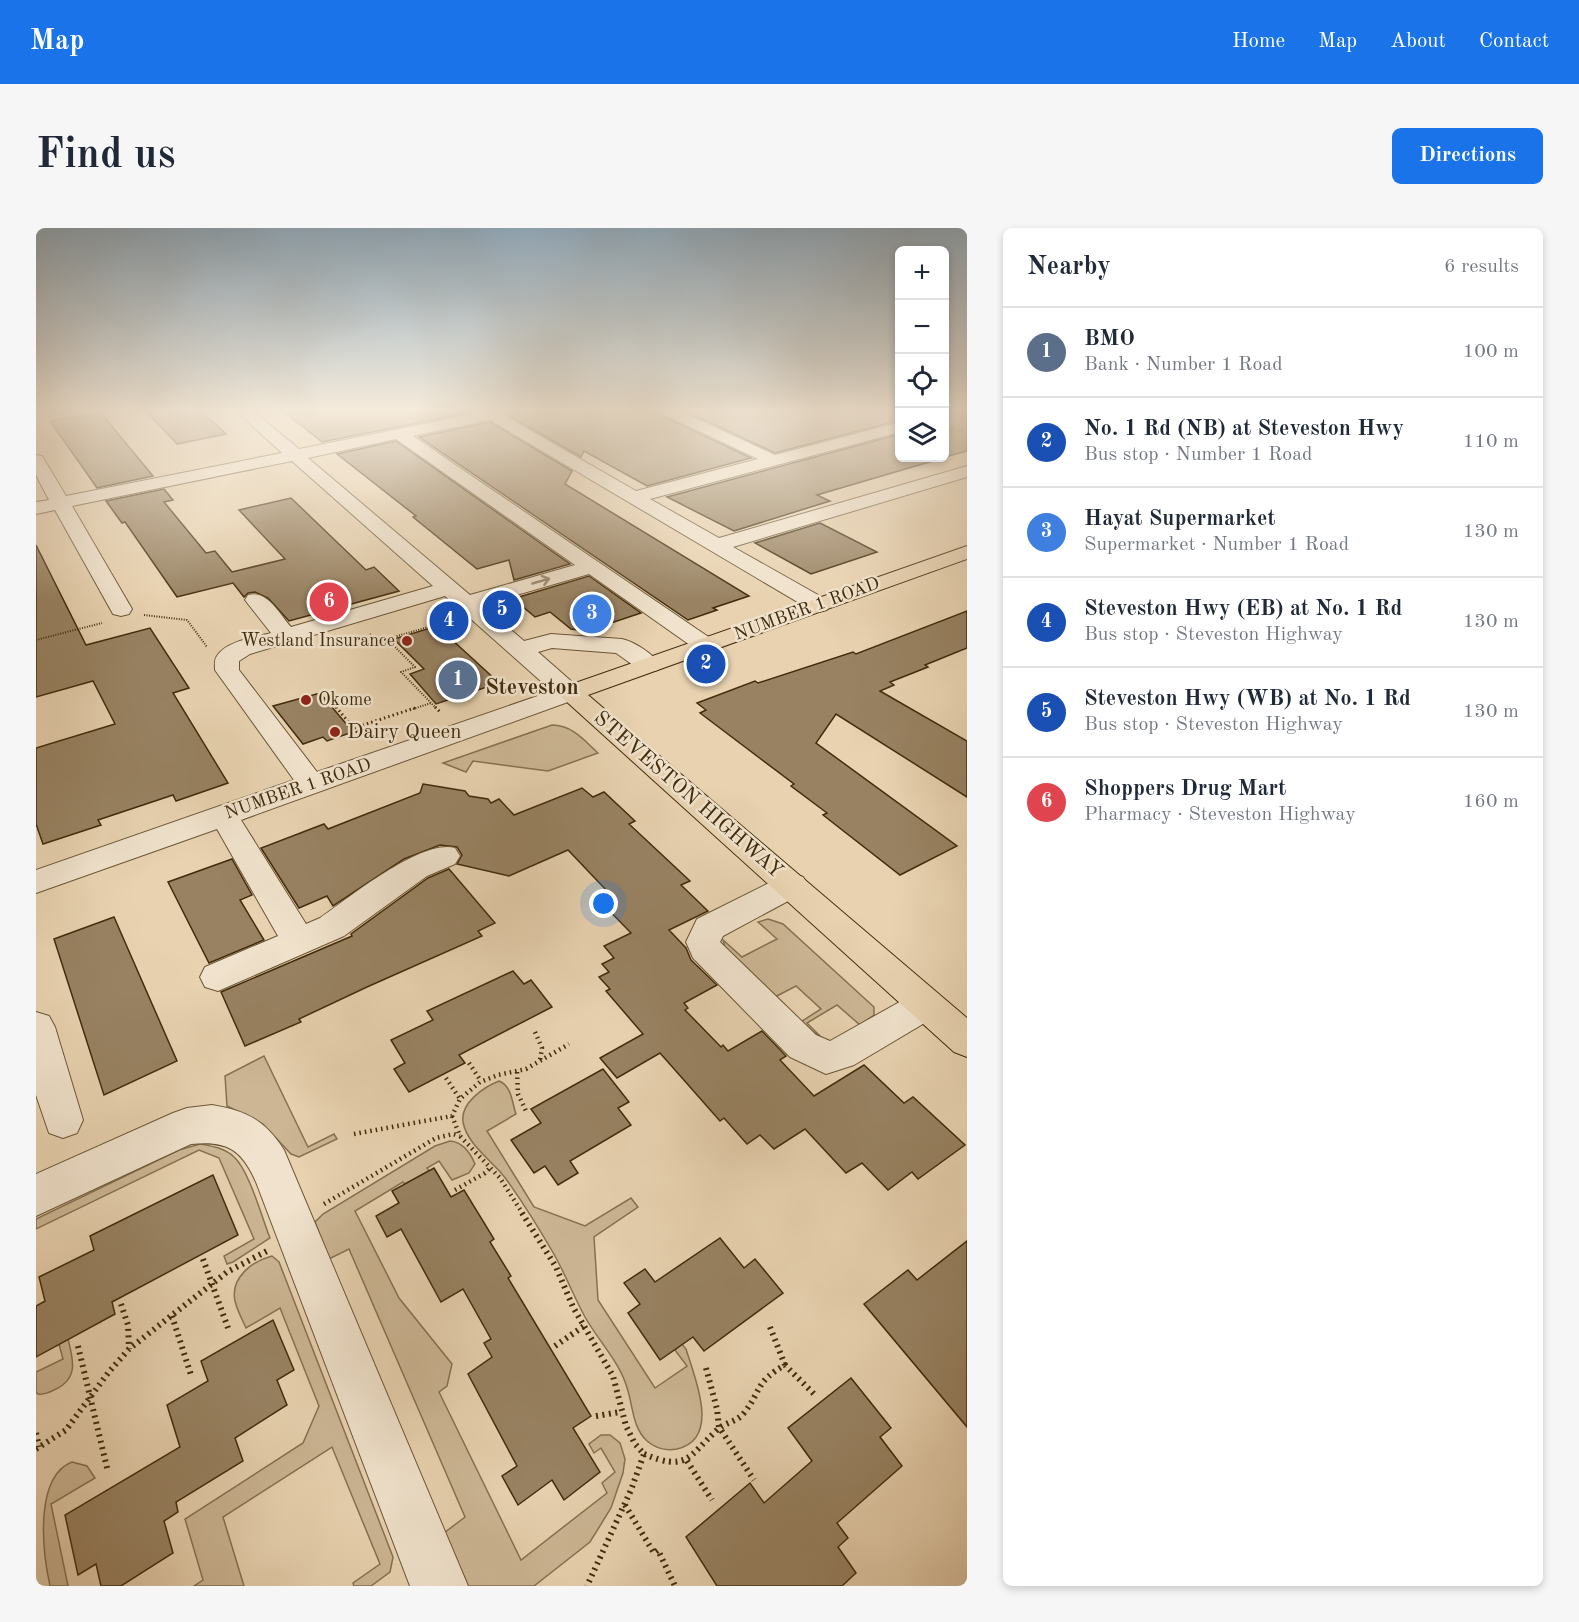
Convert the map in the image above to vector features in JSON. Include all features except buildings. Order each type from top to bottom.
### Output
[{"type":"main road","name":"NUMBER 1 ROAD","points":[[570,693],[967,552]]},
{"type":"main road","name":"STEVESTON HIGHWAY","points":[[570,693],[792,885],[967,1041]]},
{"type":"street","points":[[44,473],[129,612]]},
{"type":"street","points":[[36,508],[206,473]]},
{"type":"street","name":"STEVESTON HIGHWAY","points":[[315,473],[454,604],[520,650],[570,693]]},
{"type":"street","points":[[456,473],[705,645]]},
{"type":"street","points":[[594,473],[819,604]]},
{"type":"street","points":[[635,497],[723,473]]},
{"type":"street","points":[[717,545],[959,473]]},
{"type":"street","points":[[312,785],[225,666],[227,658],[235,651],[353,616],[454,604],[591,567]]},
{"type":"street","points":[[256,600],[286,636]]},
{"type":"street","points":[[520,650],[550,641],[622,646],[649,665]]},
{"type":"street","name":"NUMBER 1 ROAD","points":[[36,882],[570,693]]},
{"type":"street","points":[[224,816],[299,942]]},
{"type":"street","points":[[218,976],[332,927],[416,868],[444,856]]},
{"type":"street","points":[[792,885],[709,928],[703,942],[705,949],[803,1046],[826,1058],[840,1054],[925,1005]]},
{"type":"street","points":[[36,1027],[63,1120]]},
{"type":"street","points":[[36,1195],[172,1132],[203,1123],[218,1124],[247,1133],[257,1143],[270,1166],[286,1234],[439,1586]]},
{"type":"path","points":[[353,616],[377,642],[454,604]]},
{"type":"path","points":[[129,612],[187,620]]},
{"type":"path","points":[[36,640],[104,623]]},
{"type":"path","points":[[387,639],[415,667],[401,672],[440,712]]},
{"type":"path","points":[[326,695],[362,738]]},
{"type":"path","points":[[354,728],[431,703]]},
{"type":"path","points":[[535,1032],[542,1048],[540,1061]]},
{"type":"path","points":[[569,1044],[517,1071],[481,1081],[460,1099],[452,1116],[460,1136],[491,1167],[556,1267],[573,1307],[613,1376],[618,1388],[620,1412],[633,1443],[644,1454],[666,1463],[687,1461],[695,1456],[719,1427],[740,1418],[748,1410],[763,1380],[785,1365]]},
{"type":"path","points":[[469,1063],[481,1081]]},
{"type":"path","points":[[517,1071],[518,1094],[528,1113]]},
{"type":"path","points":[[446,1078],[460,1099]]},
{"type":"path","points":[[354,1134],[452,1116]]},
{"type":"path","points":[[36,1433],[38,1448],[66,1430],[108,1373],[129,1349],[227,1272],[436,1138],[453,1134],[460,1136]]},
{"type":"path","points":[[456,1190],[491,1167]]},
{"type":"path","points":[[203,1259],[228,1328]]},
{"type":"path","points":[[121,1304],[128,1325],[129,1349]]},
{"type":"path","points":[[172,1316],[191,1375]]},
{"type":"path","points":[[555,1346],[584,1326]]},
{"type":"path","points":[[770,1326],[785,1365],[816,1396]]},
{"type":"path","points":[[78,1346],[108,1472]]},
{"type":"path","points":[[706,1368],[717,1409],[719,1427],[754,1480]]},
{"type":"path","points":[[596,1416],[620,1412]]},
{"type":"path","points":[[587,1586],[625,1504],[644,1454]]},
{"type":"path","points":[[687,1461],[712,1500]]},
{"type":"path","points":[[625,1504],[654,1553],[658,1550],[675,1586]]},
{"type":"shaded area","points":[[552,725],[572,730],[598,753],[548,771],[473,761],[466,772],[443,763]]},
{"type":"shaded area","points":[[768,919],[783,924],[874,1007],[874,1015],[860,1025],[837,1005],[807,1023],[822,1038],[799,1023],[821,1009],[796,986],[773,998],[725,948],[723,940],[742,957],[777,939],[758,922]]},
{"type":"shaded area","points":[[264,1056],[308,1147],[334,1134],[337,1139],[299,1157],[291,1154],[263,1124],[227,1106],[225,1076]]},
{"type":"shaded area","points":[[499,1081],[507,1087],[516,1114],[487,1131],[534,1207],[585,1226],[631,1198],[638,1207],[594,1237],[598,1300],[655,1388],[687,1366],[675,1350],[682,1344],[686,1349],[699,1390],[702,1420],[699,1433],[691,1443],[673,1450],[665,1449],[654,1445],[642,1436],[636,1424],[625,1381],[585,1317],[555,1256],[501,1172],[475,1145],[465,1130],[463,1115],[469,1102],[487,1087]]},
{"type":"shaded area","points":[[450,1141],[466,1148],[471,1155],[475,1164],[469,1173],[452,1180],[439,1161],[427,1168],[429,1171],[405,1184],[403,1182],[355,1211],[399,1298],[452,1364],[447,1386],[439,1392],[521,1560],[607,1493],[602,1483],[615,1472],[601,1448],[594,1453],[589,1444],[601,1435],[610,1435],[620,1443],[625,1459],[623,1473],[611,1508],[590,1542],[534,1586],[466,1586],[444,1533],[465,1517],[349,1249],[329,1259],[315,1222],[323,1214],[435,1146]]},
{"type":"shaded area","points":[[200,1144],[227,1151],[240,1163],[250,1183],[270,1238],[233,1262],[227,1264],[224,1256],[254,1239],[219,1158],[199,1150],[36,1229],[36,1219],[179,1150]]},
{"type":"shaded area","points":[[272,1256],[279,1262],[393,1557],[390,1572],[371,1586],[354,1586],[353,1583],[380,1564],[332,1447],[223,1517],[244,1586],[194,1586],[203,1580],[185,1519],[303,1443],[319,1406],[280,1308],[246,1328],[235,1301],[236,1285],[244,1271]]},
{"type":"shaded area","points":[[68,1339],[72,1361],[71,1374],[63,1385],[45,1394],[38,1394],[36,1392],[36,1372],[63,1359],[59,1344]]},
{"type":"shaded area","points":[[72,1462],[87,1466],[95,1478],[51,1504],[68,1586],[50,1586],[44,1532],[47,1497],[52,1482],[60,1470]]},
{"type":"place","name":"Shoppers Drug Mart","points":[[329,602]]},
{"type":"place","name":"Steveston Hwy (WB) at No. 1 Rd","points":[[502,610]]},
{"type":"place","name":"Hayat Supermarket","points":[[592,614]]},
{"type":"place","name":"Steveston Hwy (EB) at No. 1 Rd","points":[[449,621]]},
{"type":"place","name":"Westland Insurance","points":[[407,641]]},
{"type":"place","name":"No. 1 Rd (NB) at Steveston Hwy","points":[[706,664]]},
{"type":"place","name":"BMO","points":[[458,680]]},
{"type":"place","name":"Okome","points":[[306,700]]},
{"type":"place","name":"Dairy Queen","points":[[335,732]]},
{"type":"district","name":"Steveston","points":[[532,688]]}]
